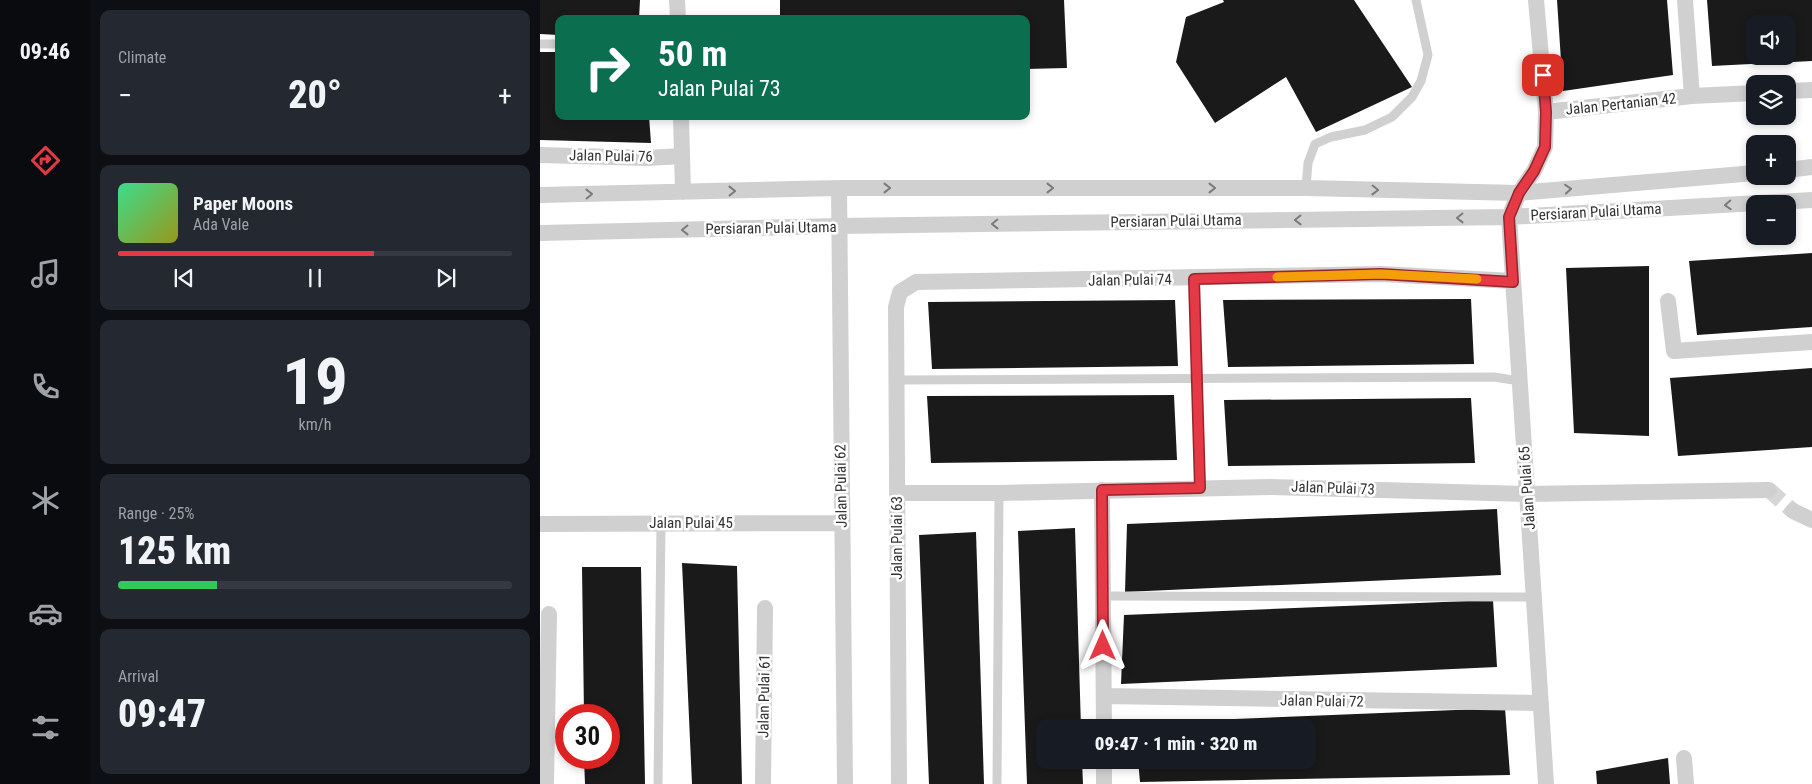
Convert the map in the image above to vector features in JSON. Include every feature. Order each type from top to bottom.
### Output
[{"type":"street","points":[[677,0],[678,15]]},
{"type":"street","points":[[1536,0],[1546,112]]},
{"type":"street","points":[[1685,0],[1692,96]]},
{"type":"street","points":[[1796,91],[1812,90]]},
{"type":"street","name":"Jalan Pertanian 42","points":[[1519,193],[1534,171],[1545,147],[1546,112],[1692,96],[1746,93]]},
{"type":"street","points":[[681,120],[683,192]]},
{"type":"street","name":"Jalan Pulai 76","points":[[540,155],[648,158],[681,156]]},
{"type":"street","points":[[1796,169],[1812,168]]},
{"type":"street","name":"Persiaran Pulai Utama","points":[[540,195],[839,188],[1306,188],[1519,193],[1746,174]]},
{"type":"street","name":"Jalan Pulai 62","points":[[839,188],[844,784]]},
{"type":"street","name":"Jalan Pulai 65","points":[[1519,193],[1509,217],[1546,784]]},
{"type":"street","name":"Persiaran Pulai Utama","points":[[540,233],[839,226],[1509,217],[1812,200]]},
{"type":"street","name":"Jalan Pulai 74","points":[[900,292],[916,282],[1194,279],[1381,274],[1513,282]]},
{"type":"street","name":"Jalan Pulai 63","points":[[899,784],[896,307],[900,292]]},
{"type":"street","points":[[1668,301],[1674,351],[1812,342]]},
{"type":"street","name":"Jalan Pulai 73","points":[[897,493],[999,493],[1271,487],[1527,494],[1769,490]]},
{"type":"street","points":[[1102,490],[1104,719]]},
{"type":"street","points":[[1793,511],[1812,520]]},
{"type":"street","name":"Jalan Pulai 45","points":[[540,524],[842,523]]},
{"type":"street","name":"Jalan Pulai 61","points":[[763,784],[765,608]]},
{"type":"street","points":[[546,784],[549,614]]},
{"type":"street","name":"Jalan Pulai 72","points":[[1104,696],[1541,703]]},
{"type":"street","points":[[1684,758],[1686,784]]},
{"type":"street","points":[[1104,769],[1104,784]]},
{"type":"lane","points":[[1306,188],[1308,163],[1315,144],[1331,137],[1365,130],[1392,116],[1412,97],[1421,81],[1428,55],[1416,0]]},
{"type":"lane","points":[[540,44],[555,44]]},
{"type":"lane","points":[[1194,279],[1200,488]]},
{"type":"lane","points":[[896,380],[1494,378],[1520,381]]},
{"type":"lane","points":[[997,784],[999,493]]},
{"type":"lane","points":[[658,784],[661,524]]},
{"type":"lane","points":[[1103,596],[1534,597]]},
{"type":"building","points":[[540,0],[640,0],[639,15],[555,15],[555,35],[540,34]]},
{"type":"building","points":[[780,0],[1064,0],[1067,68],[1030,69],[1030,15],[780,15]]},
{"type":"building","points":[[1223,0],[1354,0],[1412,87],[1316,132],[1286,77],[1215,123],[1176,62],[1186,17],[1224,2]]},
{"type":"building","points":[[1557,0],[1667,0],[1673,75],[1563,91]]},
{"type":"building","points":[[1707,0],[1812,0],[1812,61],[1796,62],[1796,15],[1746,15],[1746,64],[1712,66]]},
{"type":"building","points":[[540,52],[555,52],[555,120],[649,120],[651,143],[540,140]]},
{"type":"building","points":[[1812,253],[1812,327],[1697,335],[1689,261]]},
{"type":"building","points":[[1649,266],[1649,436],[1574,433],[1566,268]]},
{"type":"building","points":[[1471,299],[1474,364],[1228,367],[1223,300]]},
{"type":"building","points":[[1175,300],[1178,366],[932,369],[928,302]]},
{"type":"building","points":[[1812,368],[1812,447],[1678,456],[1670,378]]},
{"type":"building","points":[[1174,395],[1177,460],[931,463],[927,396]]},
{"type":"building","points":[[1471,398],[1475,463],[1228,466],[1224,400]]},
{"type":"building","points":[[1497,509],[1501,575],[1125,592],[1127,524]]},
{"type":"building","points":[[1075,528],[1081,719],[1036,719],[1036,769],[1082,769],[1083,784],[1027,784],[1018,531]]},
{"type":"building","points":[[976,532],[984,784],[929,784],[919,535]]},
{"type":"building","points":[[682,563],[737,566],[742,784],[692,784]]},
{"type":"building","points":[[582,567],[641,567],[645,784],[585,784],[584,769],[620,769],[620,704],[584,704]]},
{"type":"building","points":[[1493,600],[1497,667],[1121,684],[1124,615]]},
{"type":"building","points":[[1505,708],[1510,775],[1140,782],[1139,769],[1316,769],[1316,719],[1234,719]]},
{"type":"building","points":[[1668,758],[1670,784],[1597,784],[1596,771]]},
{"type":"tunnel","points":[[1769,490],[1793,511]]},
{"type":"slow traffic","points":[[1277,277],[1381,274],[1477,279]]},
{"type":"route","points":[[1103,646],[1102,490],[1200,488],[1194,279],[1381,274],[1513,282],[1509,217],[1519,193],[1534,171],[1545,147],[1546,112],[1543,75]]}]
